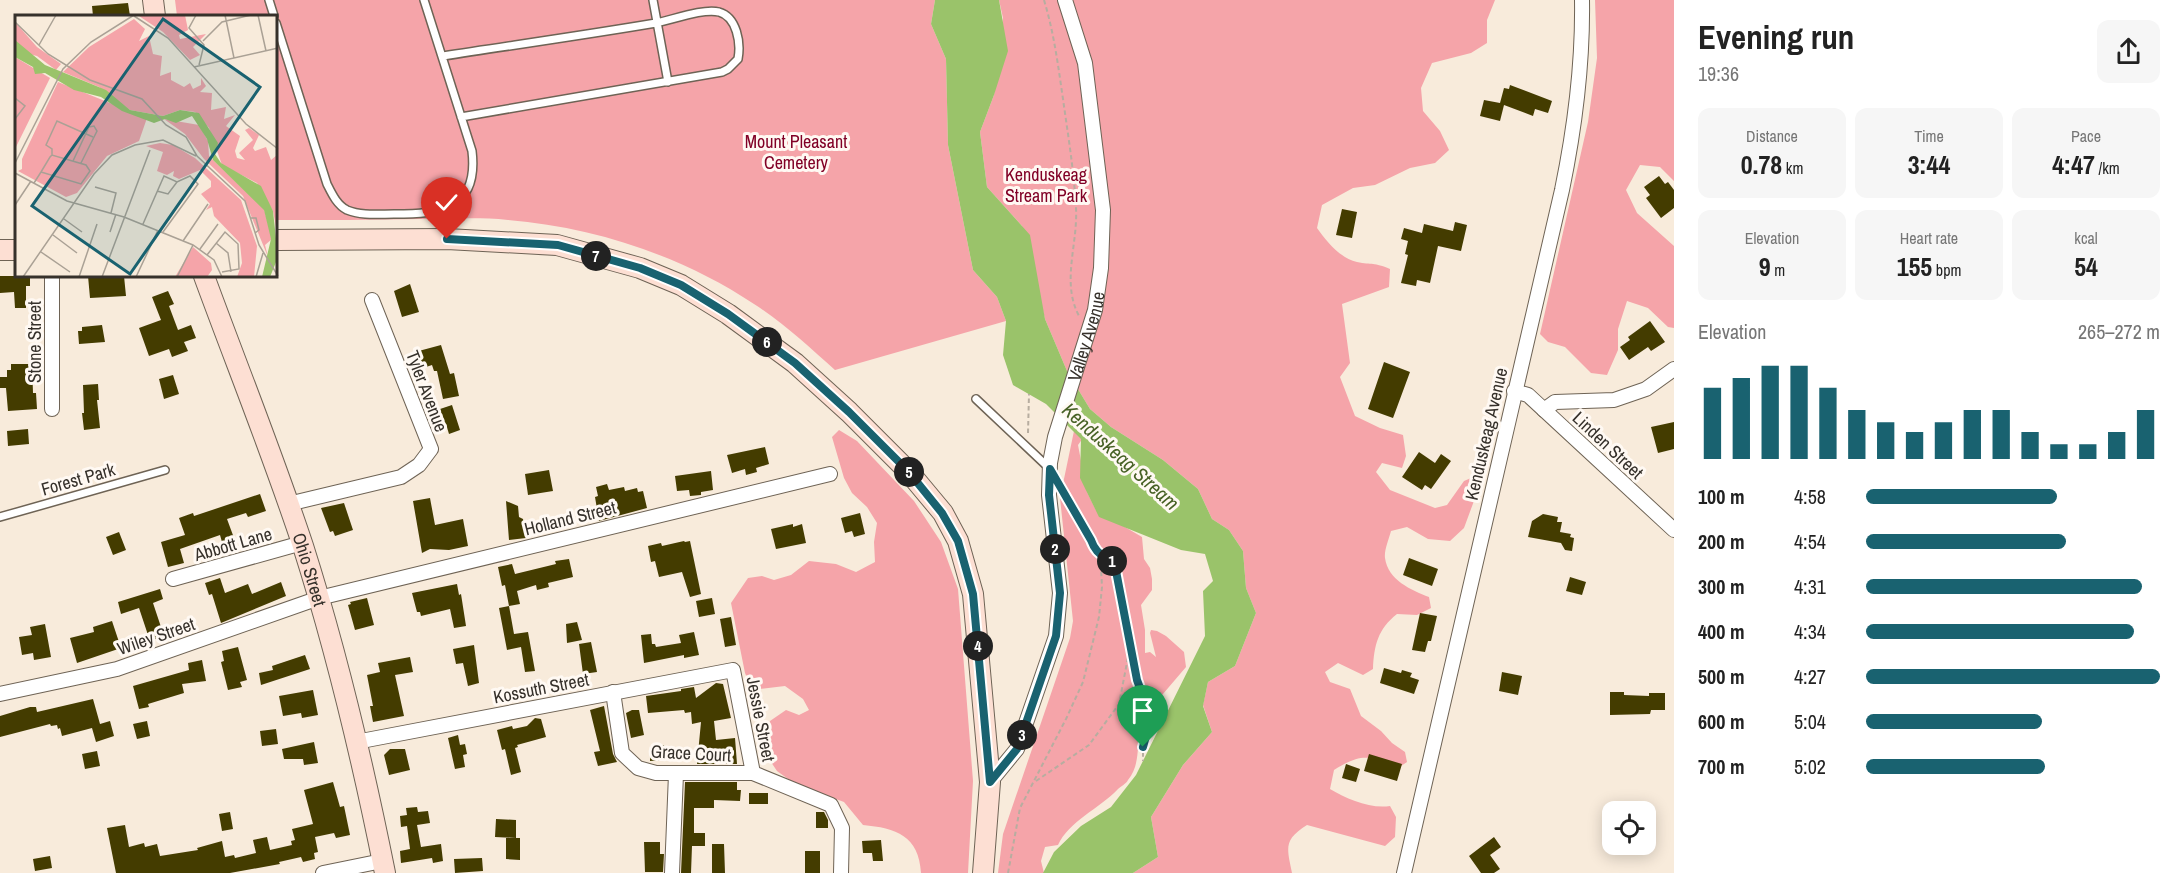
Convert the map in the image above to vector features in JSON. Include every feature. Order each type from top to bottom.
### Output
[{"type":"street","points":[[153,0],[155,15]]},
{"type":"street","name":"Valley Avenue","points":[[990,782],[1017,749],[1056,636],[1060,593],[1049,495],[1050,469],[1055,437],[1095,310],[1101,268],[1103,210],[1085,63],[1065,0]]},
{"type":"street","name":"Kenduskeag Avenue","points":[[1404,873],[1562,190],[1573,133],[1581,63],[1582,0]]},
{"type":"street","points":[[278,240],[447,239],[558,245],[640,268],[681,285],[728,314],[795,363],[849,412],[908,471],[942,513],[958,541],[973,594],[990,782],[983,873]]},
{"type":"street","name":"Stone Street","points":[[52,278],[52,409]]},
{"type":"street","name":"Ohio Street","points":[[205,278],[302,543],[319,598],[356,741],[384,867]]},
{"type":"street","name":"Tyler Avenue","points":[[288,504],[401,477],[419,465],[430,449],[372,300]]},
{"type":"street","points":[[1544,410],[1554,402],[1614,400],[1646,389],[1674,369]]},
{"type":"street","name":"Linden Street","points":[[1514,391],[1528,395],[1674,530]]},
{"type":"street","name":"Holland Street","points":[[319,598],[830,474]]},
{"type":"street","name":"Abbott Lane","points":[[173,579],[302,543]]},
{"type":"street","name":"Wiley Street","points":[[0,694],[117,669],[319,598]]},
{"type":"street","name":"Kossuth Street","points":[[356,741],[733,670]]},
{"type":"street","name":"Jessie Street","points":[[733,670],[753,773],[831,805],[842,828],[841,873]]},
{"type":"street","name":"Grace Court","points":[[613,692],[622,753],[638,768],[656,773],[676,774],[753,773]]},
{"type":"street","points":[[672,873],[676,774]]},
{"type":"street","points":[[323,873],[384,867]]},
{"type":"lane","points":[[268,0],[274,15]]},
{"type":"lane","points":[[278,29],[327,184],[337,201],[347,210],[364,214],[428,214],[444,209],[459,200],[466,192],[473,175],[472,151],[424,0]]},
{"type":"lane","points":[[652,0],[668,82]]},
{"type":"lane","points":[[443,56],[657,22],[710,11],[718,11],[729,20],[738,38],[738,58],[729,69],[712,74],[461,117]]},
{"type":"lane","points":[[976,399],[1050,469]]},
{"type":"lane","name":"Forest Park","points":[[0,517],[165,470]]},
{"type":"path","points":[[1044,0],[1055,38],[1071,155],[1076,210],[1071,296],[1073,305],[1088,334]]},
{"type":"path","points":[[1028,448],[1029,394]]},
{"type":"path","points":[[1008,873],[1020,808],[1083,682],[1099,617],[1101,567],[1091,540],[1050,469]]},
{"type":"path","points":[[1095,551],[1113,562],[1137,680],[1151,718],[1143,747],[1143,761]]},
{"type":"path","points":[[1034,782],[1089,745],[1119,704],[1130,649]]},
{"type":"green space","name":"Mount Pleasant Cemetery","points":[[175,0],[935,0],[931,24],[946,59],[948,145],[973,270],[997,297],[1006,321],[835,370],[776,319],[726,287],[667,258],[605,237],[573,229],[497,219],[278,220],[278,15],[177,15]]},
{"type":"green space","name":"Kenduskeag Stream Park","points":[[999,0],[1495,0],[1487,20],[1487,43],[1471,53],[1432,63],[1421,88],[1423,111],[1440,131],[1449,150],[1435,163],[1410,168],[1375,185],[1353,188],[1322,205],[1317,228],[1345,257],[1390,269],[1389,287],[1342,304],[1350,363],[1340,377],[1355,416],[1380,428],[1403,435],[1406,456],[1402,468],[1382,463],[1376,472],[1390,490],[1435,508],[1447,505],[1464,481],[1478,475],[1478,490],[1464,528],[1450,541],[1428,539],[1407,527],[1391,531],[1385,552],[1387,566],[1401,583],[1429,597],[1431,608],[1417,615],[1397,614],[1385,626],[1374,652],[1373,669],[1363,675],[1338,663],[1325,672],[1330,682],[1350,689],[1361,716],[1405,752],[1407,762],[1398,768],[1373,758],[1359,758],[1334,770],[1330,789],[1359,802],[1382,807],[1390,806],[1396,817],[1395,837],[1385,846],[1307,825],[1290,840],[1288,851],[1292,873],[1133,873],[1158,857],[1151,817],[1183,765],[1212,732],[1203,705],[1208,682],[1235,666],[1256,613],[1246,588],[1243,551],[1229,530],[1212,519],[1198,489],[1163,460],[1111,427],[1090,409],[1067,371],[1045,319],[1022,226],[987,187],[980,132],[994,95],[1003,18]]},
{"type":"green space","points":[[1595,0],[1674,0],[1674,181],[1660,167],[1640,165],[1626,190],[1637,213],[1674,246],[1674,328],[1668,327],[1648,308],[1627,301],[1618,329],[1618,350],[1607,375],[1591,373],[1565,347],[1548,342],[1540,334],[1588,122],[1597,58]]},
{"type":"green space","points":[[839,430],[857,441],[914,501],[941,542],[958,589],[973,781],[968,873],[921,873],[916,850],[904,836],[875,826],[863,825],[844,802],[795,784],[777,771],[767,756],[763,736],[770,721],[786,710],[799,715],[809,710],[803,699],[785,686],[759,689],[749,682],[745,673],[731,603],[748,578],[762,576],[774,580],[791,575],[809,561],[836,564],[856,572],[875,562],[874,542],[877,523],[867,507],[852,493],[844,478],[832,437]]},
{"type":"green space","points":[[1074,431],[1083,438],[1078,445],[1087,492],[1096,510],[1142,537],[1144,559],[1150,568],[1152,579],[1152,590],[1141,605],[1145,630],[1145,653],[1150,652],[1156,657],[1150,633],[1151,630],[1157,631],[1184,652],[1186,667],[1151,708],[1143,722],[1132,774],[1110,796],[1069,829],[1058,845],[1045,847],[1041,861],[1044,873],[998,873],[1003,834],[1070,638],[1073,621],[1060,498]]},
{"type":"water","name":"Kenduskeag Stream","points":[[935,0],[999,0],[1008,51],[980,132],[987,187],[1030,235],[1045,319],[1067,371],[1090,409],[1111,427],[1163,460],[1198,489],[1212,519],[1229,530],[1243,551],[1246,588],[1256,613],[1235,666],[1208,682],[1203,706],[1212,732],[1183,765],[1151,817],[1158,857],[1133,873],[1043,873],[1054,852],[1081,826],[1111,807],[1136,775],[1205,636],[1203,591],[1213,581],[1205,554],[1181,550],[1099,517],[1080,478],[1081,439],[1046,404],[1013,385],[1003,355],[1006,321],[997,297],[973,270],[948,145],[946,59],[931,24]]},
{"type":"building","points":[[128,3],[130,15],[93,15],[92,6]]},
{"type":"building","points":[[1510,85],[1552,101],[1548,113],[1535,109],[1533,116],[1504,105],[1500,121],[1480,116],[1484,100],[1500,103],[1504,88],[1509,89]]},
{"type":"building","points":[[1659,176],[1674,190],[1674,208],[1661,218],[1646,198],[1650,195],[1644,187]]},
{"type":"building","points":[[1342,209],[1357,212],[1352,238],[1336,235]]},
{"type":"building","points":[[1455,222],[1467,225],[1461,251],[1438,246],[1430,283],[1417,280],[1416,286],[1401,283],[1408,255],[1405,254],[1408,241],[1401,239],[1404,228],[1422,233],[1424,224],[1453,231]]},
{"type":"building","points":[[0,276],[30,278],[30,286],[26,286],[26,308],[15,308],[14,292],[0,293]]},
{"type":"building","points":[[88,278],[124,278],[126,296],[90,298]]},
{"type":"building","points":[[410,284],[419,312],[402,317],[394,291]]},
{"type":"building","points":[[168,291],[174,304],[169,306],[178,330],[191,325],[196,338],[184,342],[188,351],[172,357],[169,349],[149,356],[139,328],[161,320],[152,297]]},
{"type":"building","points":[[1650,321],[1665,342],[1651,351],[1648,347],[1629,360],[1620,347],[1630,340],[1628,337]]},
{"type":"building","points":[[102,325],[105,342],[79,344],[78,331],[82,331],[82,327]]},
{"type":"building","points":[[441,345],[450,374],[454,373],[459,396],[443,399],[437,371],[434,371],[432,365],[420,369],[415,352]]},
{"type":"building","points":[[1384,362],[1410,372],[1393,418],[1368,409]]},
{"type":"building","points":[[11,364],[32,364],[33,393],[36,393],[37,409],[8,411],[6,388],[0,388],[0,377],[7,377],[7,370],[11,370]]},
{"type":"building","points":[[173,375],[179,394],[164,399],[159,379]]},
{"type":"building","points":[[98,384],[100,428],[84,430],[83,385]]},
{"type":"building","points":[[452,405],[460,430],[449,434],[446,424],[442,426],[437,410]]},
{"type":"building","points":[[1674,422],[1674,449],[1658,453],[1651,427]]},
{"type":"building","points":[[28,429],[29,444],[8,446],[7,431]]},
{"type":"building","points":[[765,447],[769,464],[756,468],[757,472],[746,475],[745,469],[732,473],[727,455]]},
{"type":"building","points":[[1419,452],[1435,463],[1441,454],[1451,461],[1431,489],[1425,485],[1422,490],[1402,477]]},
{"type":"building","points":[[549,470],[553,491],[528,495],[525,474]]},
{"type":"building","points":[[711,471],[713,490],[701,492],[701,495],[690,496],[689,490],[677,491],[675,476]]},
{"type":"building","points":[[607,484],[609,490],[624,487],[625,491],[637,488],[638,492],[643,491],[647,508],[599,521],[595,497],[598,496],[596,487]]},
{"type":"building","points":[[260,494],[266,511],[248,517],[246,513],[227,519],[234,538],[222,542],[220,535],[180,549],[184,563],[168,567],[161,542],[185,535],[179,518],[193,513],[194,516]]},
{"type":"building","points":[[430,498],[435,525],[463,519],[468,546],[449,550],[430,549],[422,553],[413,501]]},
{"type":"building","points":[[506,501],[518,506],[526,538],[509,540]]},
{"type":"building","points":[[344,503],[353,530],[335,536],[333,531],[330,532],[321,508]]},
{"type":"building","points":[[860,513],[865,534],[854,537],[852,531],[845,533],[841,518]]},
{"type":"building","points":[[1543,514],[1558,517],[1557,522],[1562,522],[1560,532],[1571,534],[1570,537],[1574,538],[1572,551],[1565,550],[1561,543],[1528,537],[1532,521]]},
{"type":"building","points":[[793,524],[793,527],[802,524],[806,543],[776,549],[771,529]]},
{"type":"building","points":[[119,532],[126,550],[113,555],[106,537]]},
{"type":"building","points":[[690,541],[701,594],[690,597],[682,572],[659,577],[655,561],[651,562],[648,546],[661,543],[662,546]]},
{"type":"building","points":[[1409,558],[1438,569],[1432,586],[1403,575]]},
{"type":"building","points":[[569,559],[573,577],[548,583],[549,587],[537,590],[536,585],[517,591],[520,604],[509,606],[505,585],[502,586],[498,567],[512,564],[515,574],[556,564],[555,561]]},
{"type":"building","points":[[1570,577],[1586,582],[1582,595],[1566,591]]},
{"type":"building","points":[[220,578],[225,593],[248,584],[252,594],[281,582],[286,596],[221,623],[212,594],[209,595],[205,583]]},
{"type":"building","points":[[457,584],[459,595],[461,594],[466,626],[454,628],[450,609],[421,616],[420,612],[417,612],[412,593]]},
{"type":"building","points":[[160,589],[163,599],[153,603],[164,636],[150,641],[139,608],[121,614],[118,602]]},
{"type":"building","points":[[367,598],[374,625],[355,630],[348,605],[351,604],[350,602]]},
{"type":"building","points":[[712,598],[715,614],[699,617],[696,601]]},
{"type":"building","points":[[509,606],[514,634],[528,632],[535,671],[525,672],[521,647],[507,650],[499,608]]},
{"type":"building","points":[[1420,613],[1437,616],[1431,641],[1428,641],[1425,652],[1412,650]]},
{"type":"building","points":[[731,617],[736,645],[725,647],[720,619]]},
{"type":"building","points":[[112,621],[121,648],[77,663],[70,638],[94,632],[93,627]]},
{"type":"building","points":[[577,622],[582,640],[567,643],[566,624]]},
{"type":"building","points":[[45,624],[51,657],[34,660],[33,653],[22,655],[19,637],[32,635],[30,627]]},
{"type":"building","points":[[694,632],[699,655],[684,658],[684,655],[644,663],[641,635],[651,634],[652,644],[656,647],[681,643],[679,635]]},
{"type":"building","points":[[591,642],[597,672],[583,674],[579,644]]},
{"type":"building","points":[[474,645],[479,683],[468,686],[463,663],[456,664],[453,649]]},
{"type":"building","points":[[238,647],[247,680],[240,682],[242,687],[228,690],[221,662],[224,661],[222,651]]},
{"type":"building","points":[[305,655],[310,669],[261,685],[259,673],[273,670],[272,666]]},
{"type":"building","points":[[410,657],[413,672],[395,675],[404,716],[373,722],[370,706],[373,706],[367,675],[380,672],[378,663]]},
{"type":"building","points":[[202,660],[206,681],[182,684],[184,693],[139,709],[133,686],[189,670],[188,663]]},
{"type":"building","points":[[1384,668],[1401,673],[1402,670],[1412,673],[1410,677],[1419,680],[1414,694],[1380,683]]},
{"type":"building","points":[[1502,672],[1522,676],[1518,695],[1499,691]]},
{"type":"building","points":[[716,683],[723,684],[731,718],[714,721],[716,740],[735,738],[737,764],[697,764],[701,722],[692,724],[691,712],[685,713],[684,710],[648,713],[646,696],[694,687],[696,698]]},
{"type":"building","points":[[313,690],[318,715],[302,718],[301,713],[283,716],[279,696]]},
{"type":"building","points":[[1610,692],[1649,696],[1649,693],[1665,693],[1665,710],[1651,710],[1650,714],[1610,715]]},
{"type":"building","points":[[93,699],[100,724],[110,721],[114,736],[96,742],[92,728],[62,736],[57,725],[51,726],[50,724],[0,737],[0,716],[30,707],[36,707],[37,712]]},
{"type":"building","points":[[604,706],[613,754],[617,762],[598,766],[594,752],[600,751],[590,710]]},
{"type":"building","points":[[639,710],[644,735],[631,738],[626,713]]},
{"type":"building","points":[[535,718],[541,719],[546,737],[517,745],[518,747],[515,748],[521,772],[511,775],[505,749],[502,750],[497,730],[512,726],[513,729],[527,726]]},
{"type":"building","points":[[147,721],[150,736],[137,739],[133,724]]},
{"type":"building","points":[[276,729],[278,744],[262,746],[260,731]]},
{"type":"building","points":[[458,735],[460,745],[465,744],[467,754],[463,755],[465,767],[455,769],[448,738]]},
{"type":"building","points":[[314,742],[318,763],[304,765],[303,759],[284,759],[282,749]]},
{"type":"building","points":[[664,745],[665,760],[650,761],[650,746]]},
{"type":"building","points":[[390,749],[405,749],[410,770],[389,775],[384,755]]},
{"type":"building","points":[[97,751],[100,766],[85,769],[82,754]]},
{"type":"building","points":[[1369,754],[1402,764],[1397,781],[1364,771]]},
{"type":"building","points":[[1346,764],[1360,769],[1356,782],[1342,778]]},
{"type":"building","points":[[333,782],[340,807],[344,806],[350,835],[336,838],[334,833],[315,837],[318,852],[314,853],[315,859],[303,862],[301,857],[279,862],[280,864],[230,873],[116,873],[107,828],[125,825],[129,847],[144,843],[145,847],[157,844],[160,856],[198,850],[197,848],[222,841],[225,857],[234,855],[235,858],[256,853],[253,840],[267,837],[270,850],[292,845],[291,841],[295,840],[292,829],[313,824],[304,790]]},
{"type":"building","points":[[685,782],[737,782],[737,790],[741,790],[740,801],[714,800],[714,808],[694,808],[694,833],[705,833],[705,846],[692,846],[691,873],[681,873]]},
{"type":"building","points":[[749,793],[768,793],[768,804],[749,804]]},
{"type":"building","points":[[417,807],[418,812],[428,811],[430,823],[417,825],[421,847],[441,844],[443,861],[433,863],[432,858],[401,863],[400,851],[410,849],[407,826],[401,827],[400,816],[407,815],[406,808]]},
{"type":"building","points":[[230,812],[233,829],[222,831],[219,814]]},
{"type":"building","points":[[816,812],[824,812],[828,820],[828,828],[816,828]]},
{"type":"building","points":[[496,819],[516,820],[516,838],[495,837]]},
{"type":"building","points":[[1494,837],[1501,847],[1490,855],[1500,869],[1494,873],[1481,873],[1469,856]]},
{"type":"building","points":[[506,838],[520,838],[520,860],[506,859]]},
{"type":"building","points":[[881,840],[883,861],[873,861],[872,853],[863,853],[862,841]]},
{"type":"building","points":[[644,842],[660,842],[660,854],[664,854],[663,872],[645,872]]},
{"type":"building","points":[[712,844],[724,844],[725,873],[712,873]]},
{"type":"building","points":[[805,851],[820,851],[820,873],[805,873]]},
{"type":"building","points":[[50,856],[52,868],[35,871],[33,859]]},
{"type":"building","points":[[482,858],[483,871],[455,873],[454,859]]},
{"type":"route","points":[[447,239],[558,245],[640,268],[681,285],[728,314],[795,363],[849,412],[908,471],[942,513],[958,541],[966,567],[973,594],[990,782],[1017,749],[1056,636],[1060,593],[1049,495],[1050,469],[1095,551],[1113,562],[1137,680],[1151,718],[1143,747]]}]
